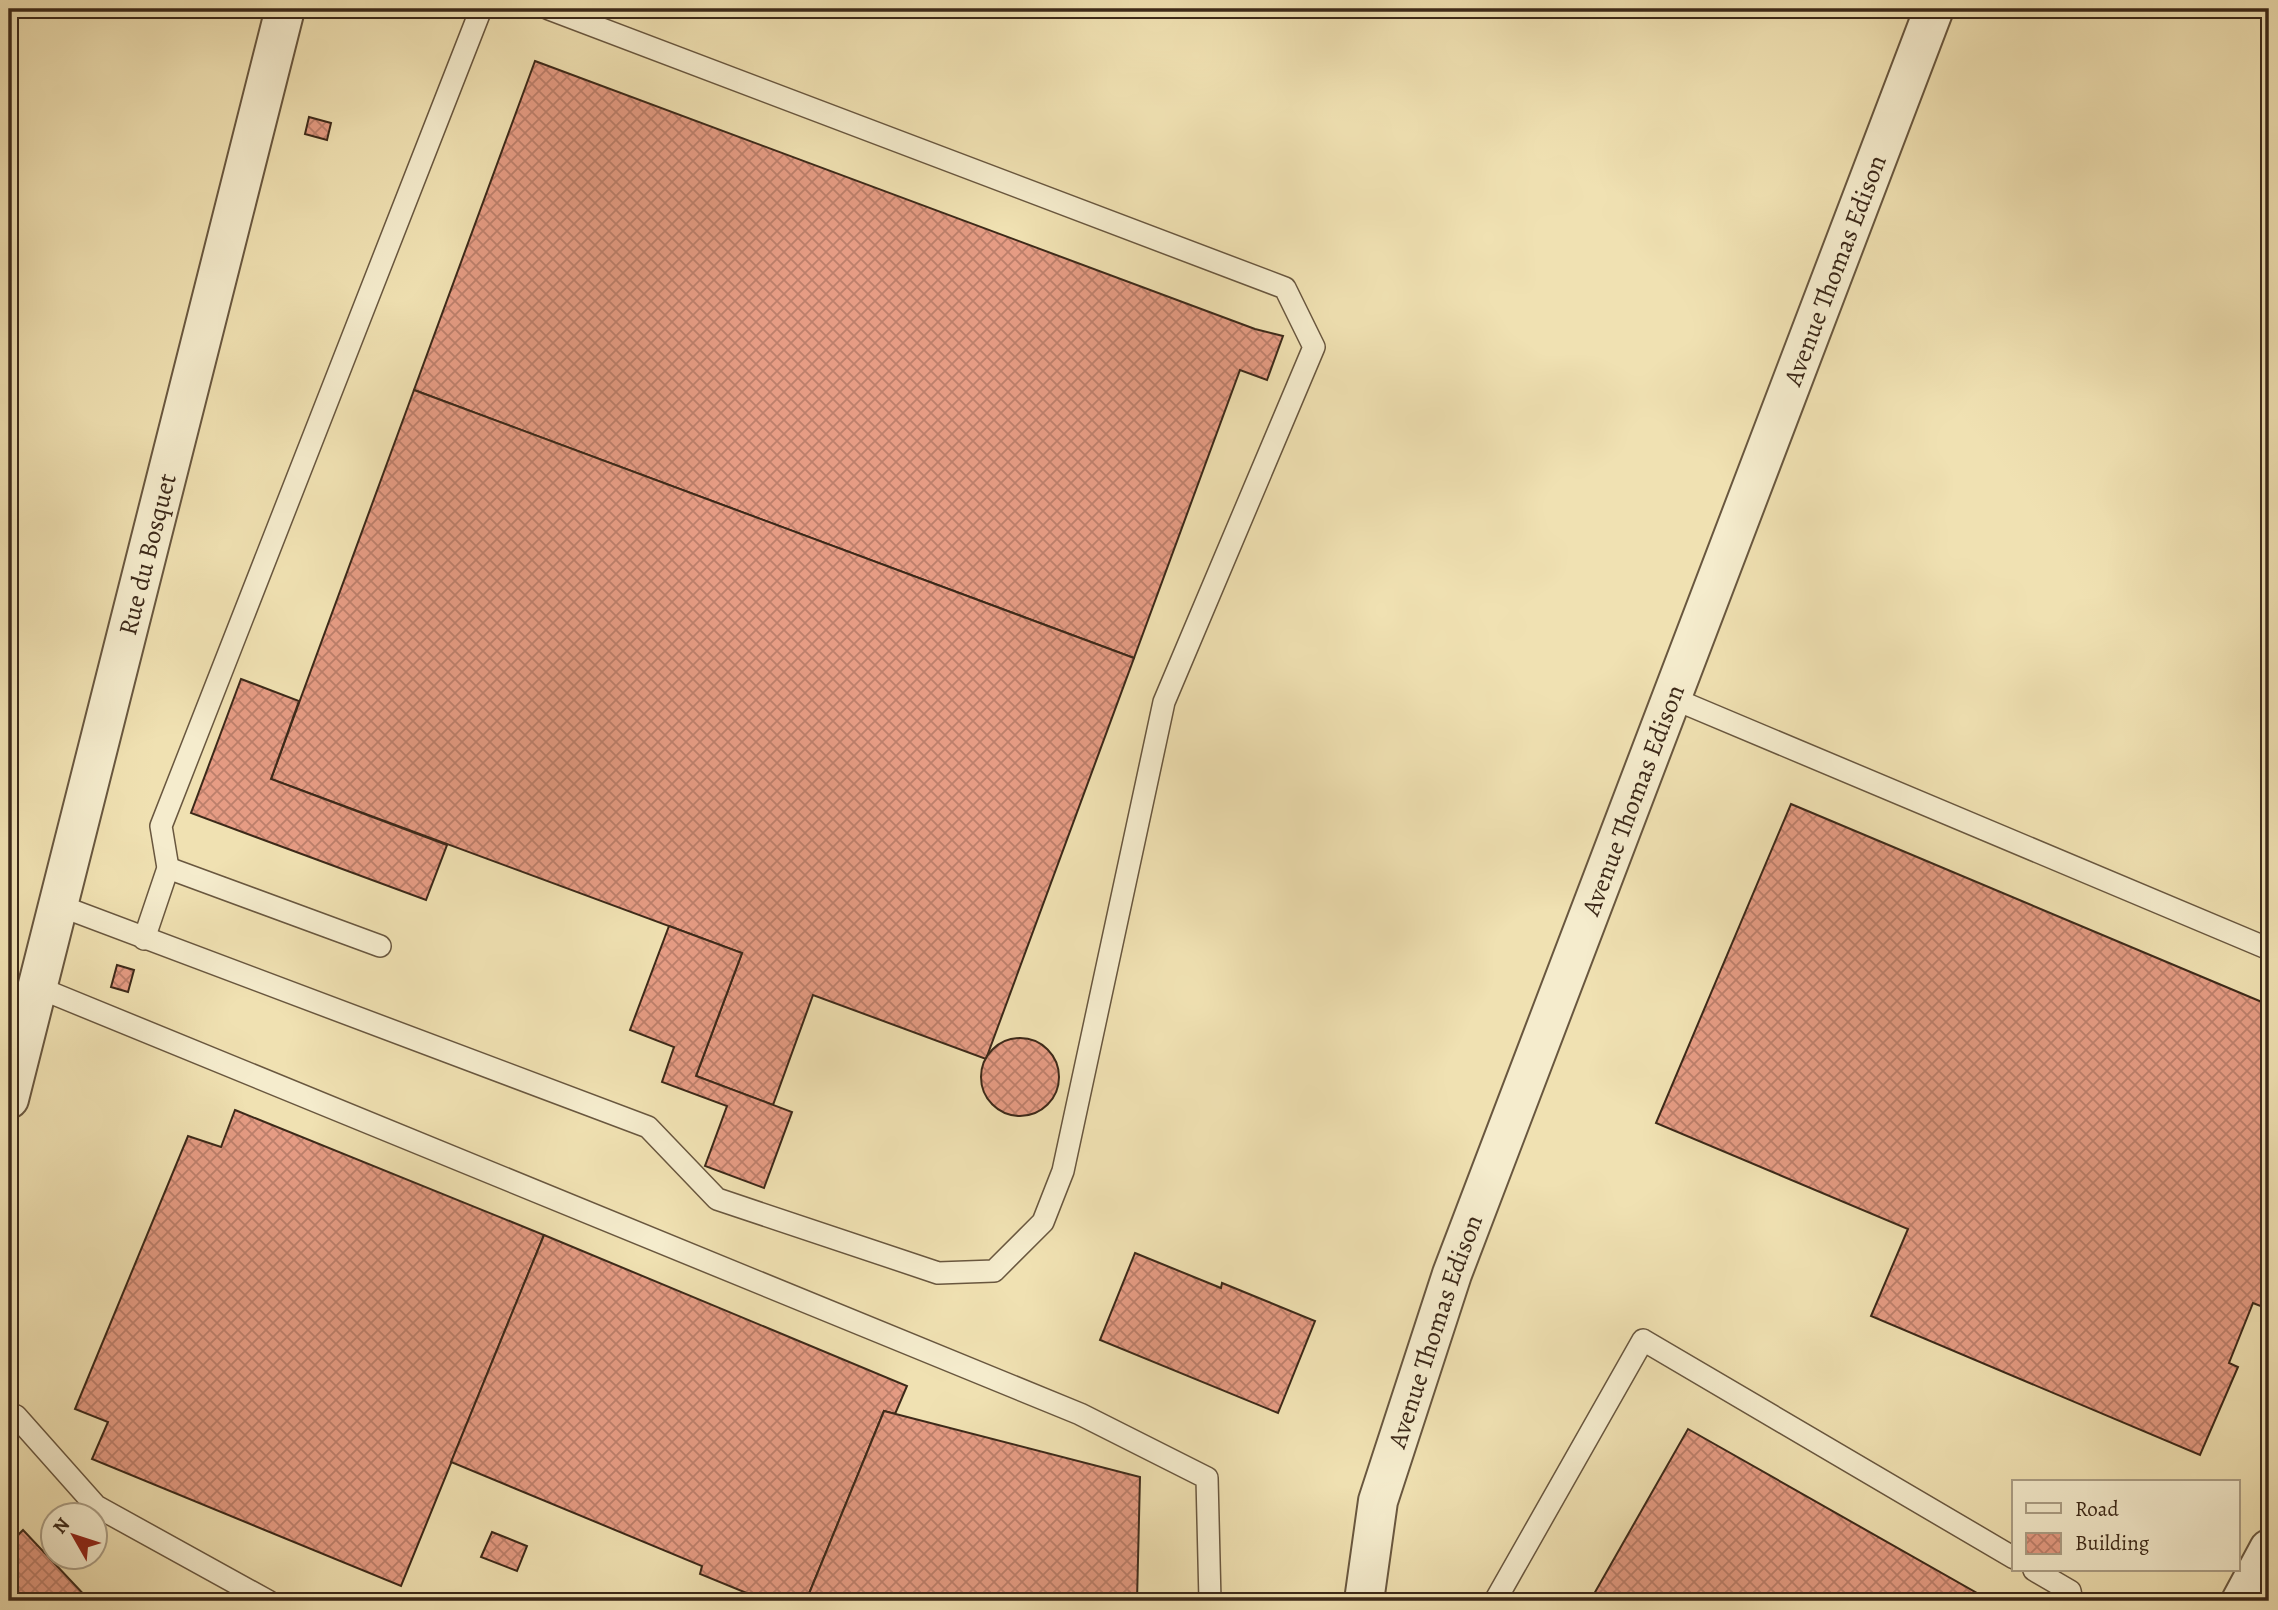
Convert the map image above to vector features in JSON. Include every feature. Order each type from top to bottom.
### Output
[{"type":"street","name":"Rue du Bosquet","points":[[9,1099],[14,1052],[37,987],[285,9]]},
{"type":"street","name":"Avenue Thomas Edison","points":[[1364,1601],[1378,1501],[1452,1274],[1934,9]]},
{"type":"street","points":[[2241,1601],[2269,1549]]},
{"type":"lane","points":[[144,939],[168,868],[160,826],[481,9]]},
{"type":"lane","points":[[58,905],[648,1127],[717,1199],[938,1273],[994,1271],[1043,1222],[1063,1171],[1090,1060],[1164,702],[1314,347],[1285,288],[549,9]]},
{"type":"lane","points":[[1672,698],[2269,949]]},
{"type":"lane","points":[[168,868],[380,946]]},
{"type":"lane","points":[[37,987],[1080,1413],[1207,1478],[1210,1601]]},
{"type":"lane","points":[[1495,1601],[1643,1340],[2012,1557]]},
{"type":"lane","points":[[9,1413],[16,1416],[96,1506],[268,1601]]},
{"type":"lane","points":[[2037,1572],[2070,1591],[2072,1601]]},
{"type":"building","points":[[535,61],[1255,329],[1283,336],[1267,380],[1240,370],[1134,658],[414,390]]},
{"type":"building","points":[[309,117],[331,123],[327,140],[305,134]]},
{"type":"building","points":[[414,390],[1134,658],[986,1059],[813,995],[773,1105],[696,1076],[742,953],[271,779]]},
{"type":"building","points":[[241,679],[299,701],[271,779],[447,845],[426,900],[191,813]]},
{"type":"building","points":[[1791,804],[2269,1005],[2269,1293],[2263,1307],[2253,1303],[2229,1363],[2238,1367],[2200,1455],[1871,1316],[1908,1229],[1656,1123]]},
{"type":"building","points":[[669,926],[742,953],[696,1076],[792,1112],[764,1188],[705,1166],[727,1106],[662,1082],[674,1047],[630,1030]]},
{"type":"building","points":[[117,965],[134,970],[128,992],[111,987]]},
{"type":"building","points":[[1012,1038],[1028,1038],[1042,1044],[1053,1055],[1059,1069],[1059,1085],[1053,1099],[1042,1110],[1028,1116],[1012,1116],[998,1110],[987,1099],[981,1085],[981,1069],[987,1055],[998,1044]]},
{"type":"building","points":[[235,1110],[544,1235],[401,1586],[92,1459],[108,1422],[75,1409],[188,1136],[221,1147]]},
{"type":"building","points":[[544,1235],[907,1386],[895,1414],[884,1411],[806,1601],[766,1601],[700,1574],[702,1566],[451,1462]]},
{"type":"building","points":[[1135,1253],[1221,1288],[1222,1283],[1315,1321],[1278,1413],[1100,1340]]},
{"type":"building","points":[[884,1411],[1140,1477],[1137,1601],[806,1601]]},
{"type":"building","points":[[1688,1429],[1991,1601],[1590,1601]]},
{"type":"building","points":[[23,1530],[38,1546],[38,1572],[63,1572],[90,1601],[9,1601],[9,1544]]},
{"type":"building","points":[[492,1532],[527,1546],[517,1571],[481,1557]]}]
